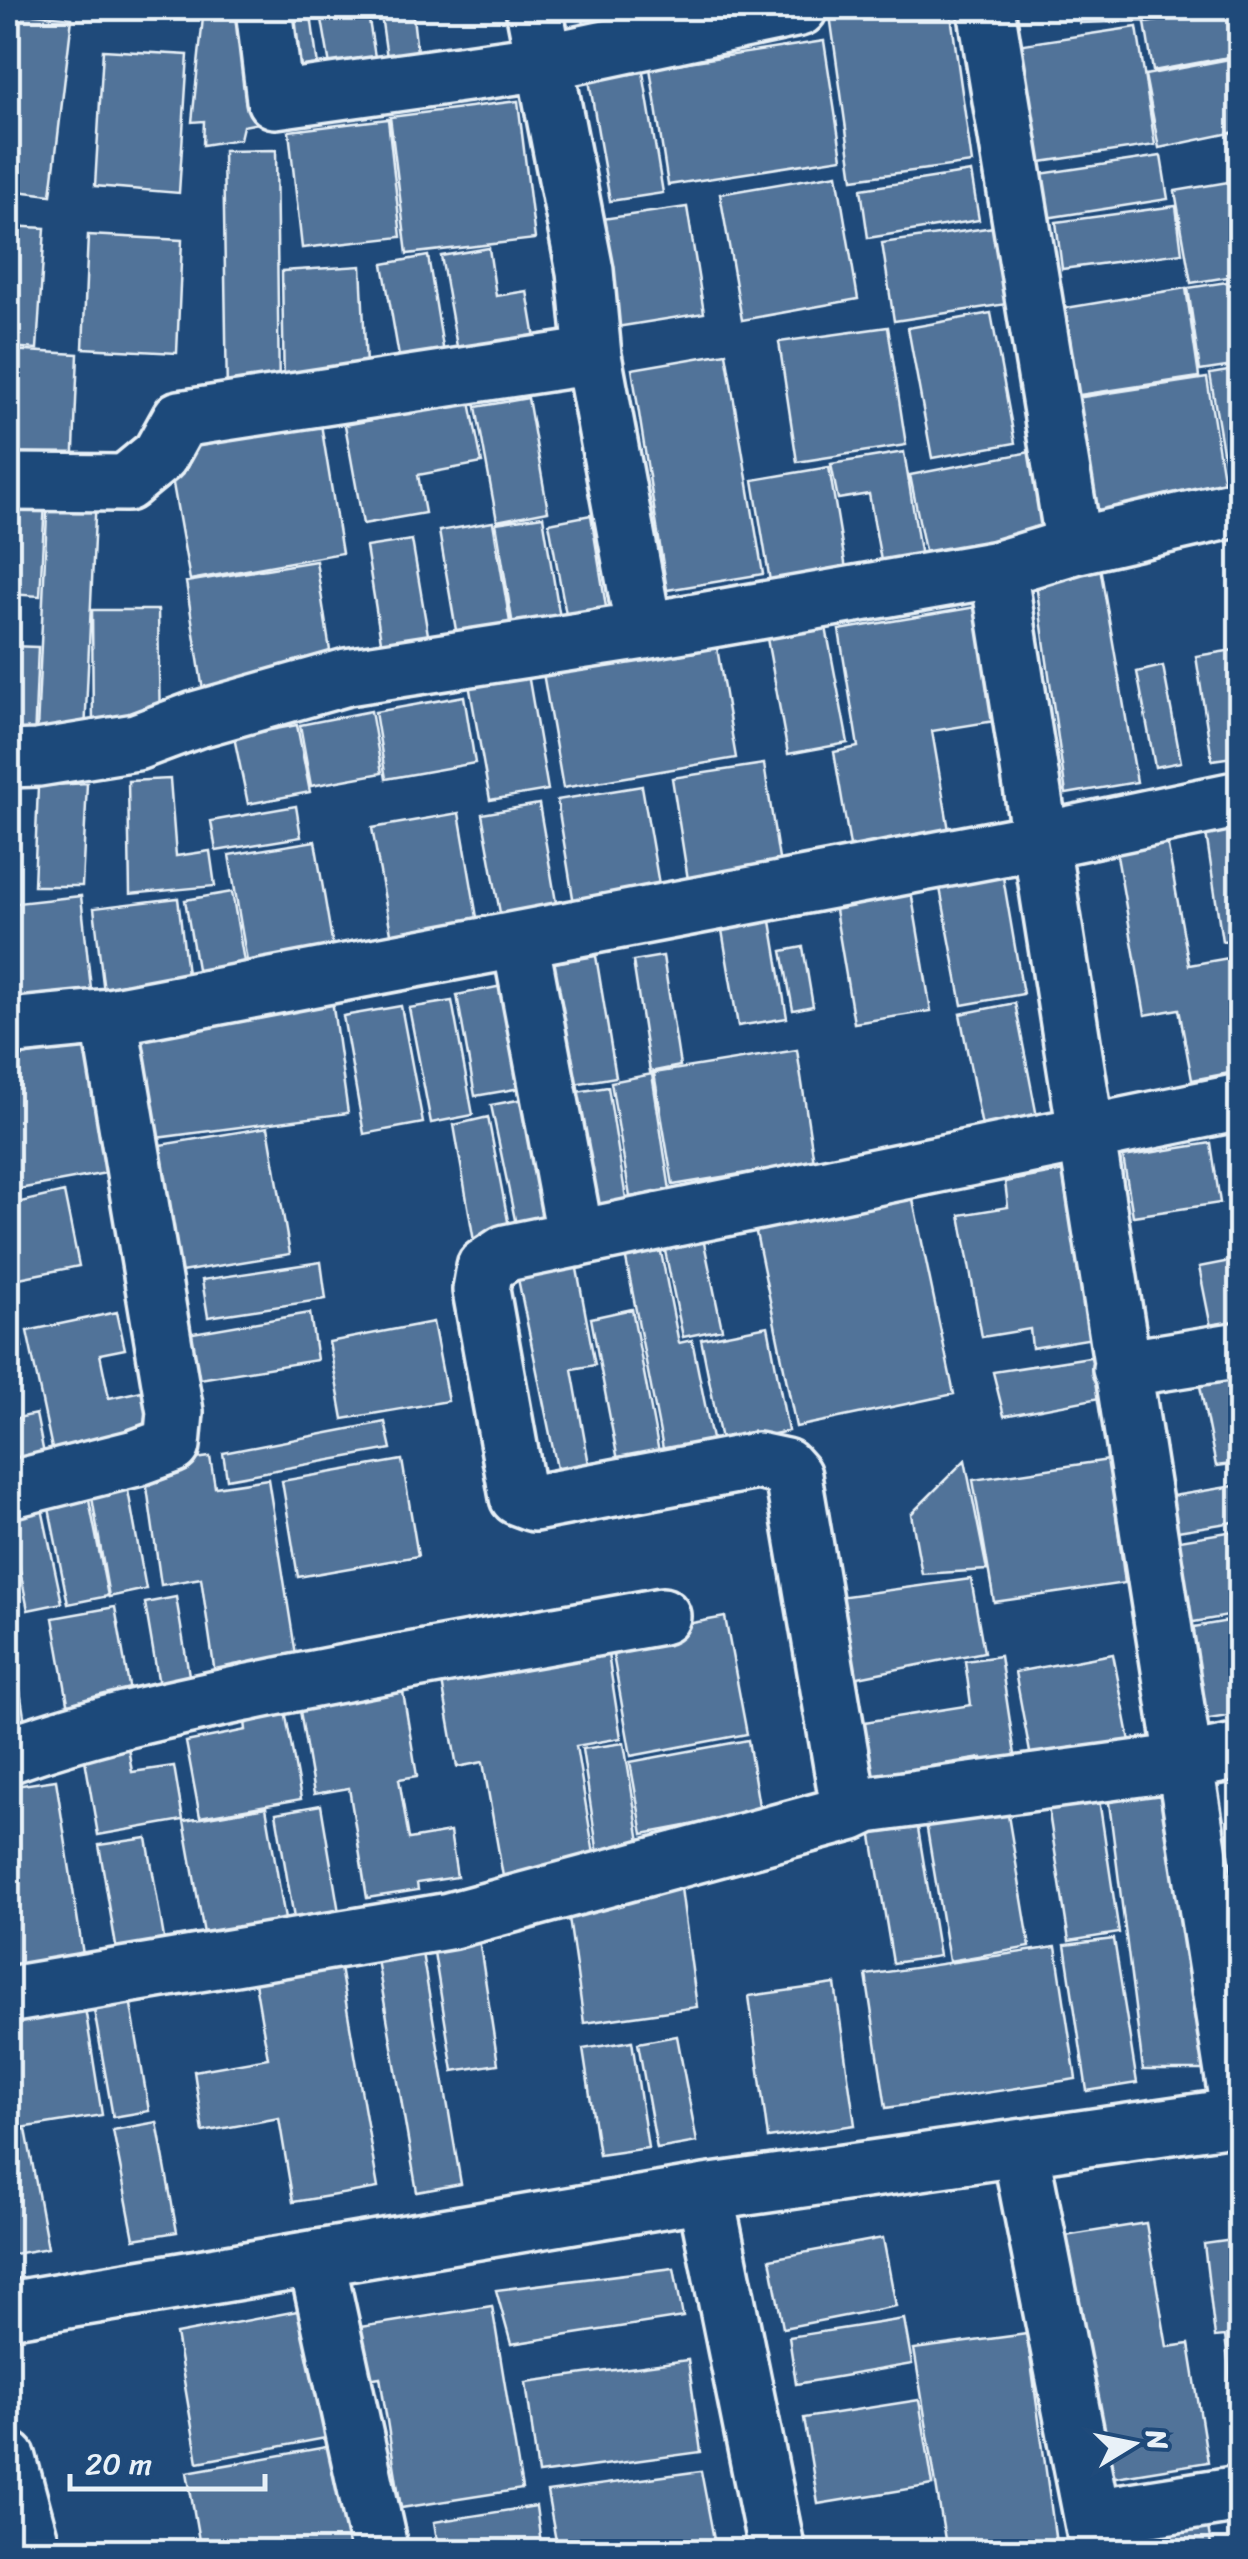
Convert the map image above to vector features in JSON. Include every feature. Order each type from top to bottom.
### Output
[{"type":"street","points":[[264,8],[276,100],[545,62],[799,8]]},
{"type":"street","points":[[534,8],[585,272],[593,356],[644,631]]},
{"type":"street","points":[[986,8],[1074,546]]},
{"type":"street","points":[[8,482],[126,484],[160,455],[180,419],[593,356]]},
{"type":"street","points":[[8,759],[136,742],[196,720],[347,677],[998,570],[1074,546],[1240,508]]},
{"type":"street","points":[[8,2310],[705,2192],[1240,2116],[998,570]]},
{"type":"street","points":[[8,1027],[109,1017],[1038,841],[1240,799]]},
{"type":"street","points":[[520,940],[576,1239]]},
{"type":"street","points":[[8,1490],[172,1446],[175,1412],[109,1017]]},
{"type":"street","points":[[850,1814],[793,1476],[785,1468],[758,1461],[534,1502],[518,1497],[481,1290],[485,1268],[506,1254],[1240,1102]]},
{"type":"street","points":[[1121,1368],[1240,1350]]},
{"type":"street","points":[[8,1755],[162,1710],[662,1616]]},
{"type":"street","points":[[8,1995],[449,1921],[850,1814],[868,1805],[1240,1751]]},
{"type":"street","points":[[1020,2149],[1096,2534],[1240,2494]]},
{"type":"street","points":[[705,2192],[778,2552]]},
{"type":"street","points":[[316,2258],[380,2552]]},
{"type":"street","points":[[8,2460],[33,2552]]},
{"type":"building","points":[[204,8],[256,8],[269,121],[243,126],[240,139],[203,145],[204,121],[192,122]]},
{"type":"building","points":[[272,8],[310,8],[320,81],[283,86]]},
{"type":"building","points":[[320,8],[367,8],[376,63],[331,71]]},
{"type":"building","points":[[380,8],[412,8],[418,60],[388,65]]},
{"type":"building","points":[[581,8],[682,8],[586,35]]},
{"type":"building","points":[[877,8],[950,8],[972,163],[853,179],[830,15]]},
{"type":"building","points":[[1078,8],[1145,8],[1147,21],[1080,23]]},
{"type":"building","points":[[1152,8],[1212,8],[1153,18]]},
{"type":"building","points":[[1240,8],[1240,55],[1153,71],[1145,23]]},
{"type":"building","points":[[8,11],[72,18],[51,195],[8,190]]},
{"type":"building","points":[[1137,27],[1155,145],[1034,163],[1017,45]]},
{"type":"building","points":[[824,41],[842,158],[668,185],[650,68]]},
{"type":"building","points":[[103,50],[188,55],[179,193],[95,186]]},
{"type":"building","points":[[1240,57],[1240,131],[1159,148],[1145,75]]},
{"type":"building","points":[[643,72],[663,193],[610,201],[589,80]]},
{"type":"building","points":[[518,101],[535,239],[407,254],[390,117]]},
{"type":"building","points":[[388,119],[401,237],[302,248],[289,131]]},
{"type":"building","points":[[276,150],[279,395],[227,397],[223,151]]},
{"type":"building","points":[[1161,156],[1168,199],[1046,218],[1040,174]]},
{"type":"building","points":[[971,172],[979,220],[868,238],[861,189]]},
{"type":"building","points":[[837,174],[858,299],[742,320],[720,194]]},
{"type":"building","points":[[1240,180],[1240,275],[1191,283],[1175,191]]},
{"type":"building","points":[[1176,206],[1182,253],[1062,269],[1056,222]]},
{"type":"building","points":[[687,207],[704,313],[604,329],[588,221]]},
{"type":"building","points":[[8,226],[45,228],[37,349],[8,347]]},
{"type":"building","points":[[1001,226],[1013,303],[894,321],[882,243]]},
{"type":"building","points":[[88,235],[182,240],[177,353],[83,348]]},
{"type":"building","points":[[489,248],[496,296],[527,291],[536,344],[459,358],[441,256]]},
{"type":"building","points":[[428,256],[446,366],[402,374],[383,264]]},
{"type":"building","points":[[361,266],[367,385],[284,390],[282,271]]},
{"type":"building","points":[[1240,280],[1240,365],[1200,371],[1188,288]]},
{"type":"building","points":[[1186,288],[1199,377],[1073,396],[1060,309]]},
{"type":"building","points":[[991,313],[1015,443],[932,458],[908,328]]},
{"type":"building","points":[[888,327],[906,445],[797,462],[779,342]]},
{"type":"building","points":[[8,350],[78,354],[73,473],[8,470]]},
{"type":"building","points":[[726,353],[763,574],[667,590],[632,369]]},
{"type":"building","points":[[1240,369],[1240,492],[1230,494],[1210,374]]},
{"type":"building","points":[[1207,378],[1227,503],[1096,523],[1076,398]]},
{"type":"building","points":[[528,398],[548,511],[497,521],[476,407]]},
{"type":"building","points":[[470,402],[482,463],[418,475],[425,513],[363,524],[345,425]]},
{"type":"building","points":[[321,424],[342,553],[190,580],[167,450]]},
{"type":"building","points":[[904,452],[924,576],[885,583],[869,494],[838,499],[831,464]]},
{"type":"building","points":[[1030,452],[1047,537],[927,561],[910,475]]},
{"type":"building","points":[[829,467],[848,581],[772,593],[753,480]]},
{"type":"building","points":[[48,492],[96,495],[85,733],[37,731]]},
{"type":"building","points":[[8,498],[45,501],[40,596],[8,594]]},
{"type":"building","points":[[591,515],[607,613],[567,620],[549,523]]},
{"type":"building","points":[[543,516],[561,624],[514,632],[496,523]]},
{"type":"building","points":[[493,522],[512,634],[458,642],[439,531]]},
{"type":"building","points":[[412,540],[432,658],[385,666],[366,547]]},
{"type":"building","points":[[316,561],[333,670],[203,691],[186,582]]},
{"type":"building","points":[[1099,561],[1137,782],[1066,794],[1035,577]]},
{"type":"building","points":[[982,606],[1001,720],[932,731],[951,842],[852,858],[834,752],[858,747],[839,630]]},
{"type":"building","points":[[92,610],[158,610],[160,727],[93,728]]},
{"type":"building","points":[[825,622],[848,743],[788,754],[766,633]]},
{"type":"building","points":[[716,642],[736,758],[563,788],[543,673]]},
{"type":"building","points":[[8,646],[38,647],[34,742],[8,741]]},
{"type":"building","points":[[1240,649],[1240,756],[1212,760],[1196,656]]},
{"type":"building","points":[[1163,666],[1181,762],[1155,767],[1137,672]]},
{"type":"building","points":[[528,674],[548,790],[490,800],[469,684]]},
{"type":"building","points":[[464,696],[475,763],[386,779],[375,712]]},
{"type":"building","points":[[371,711],[382,773],[311,786],[300,725]]},
{"type":"building","points":[[297,725],[310,792],[248,804],[234,737]]},
{"type":"building","points":[[764,764],[781,872],[689,886],[672,778]]},
{"type":"building","points":[[170,779],[176,856],[210,851],[215,886],[130,894],[128,781]]},
{"type":"building","points":[[87,783],[82,886],[34,886],[38,786]]},
{"type":"building","points":[[642,786],[661,896],[575,910],[557,800]]},
{"type":"building","points":[[539,804],[560,925],[504,935],[482,814]]},
{"type":"building","points":[[296,806],[301,837],[216,851],[211,821]]},
{"type":"building","points":[[459,813],[479,929],[393,944],[372,828]]},
{"type":"building","points":[[1240,828],[1240,939],[1222,941],[1206,833]]},
{"type":"building","points":[[315,841],[335,959],[249,973],[229,855]]},
{"type":"building","points":[[1167,841],[1189,965],[1240,956],[1240,1071],[1192,1080],[1179,1009],[1145,1015],[1116,850]]},
{"type":"building","points":[[1003,877],[1023,994],[962,1005],[940,888]]},
{"type":"building","points":[[911,891],[931,1011],[854,1023],[834,904]]},
{"type":"building","points":[[232,892],[247,979],[200,986],[185,900]]},
{"type":"building","points":[[81,896],[93,1007],[8,1017],[8,904]]},
{"type":"building","points":[[178,898],[190,999],[106,1009],[94,908]]},
{"type":"building","points":[[771,921],[787,1018],[738,1026],[722,930]]},
{"type":"building","points":[[803,947],[813,1006],[793,1010],[782,951]]},
{"type":"building","points":[[596,956],[616,1077],[562,1086],[542,965]]},
{"type":"building","points":[[663,956],[680,1066],[650,1072],[633,961]]},
{"type":"building","points":[[512,984],[532,1086],[475,1096],[457,995]]},
{"type":"building","points":[[332,1000],[348,1113],[156,1138],[142,1036],[221,1025],[220,1015]]},
{"type":"building","points":[[452,1001],[473,1115],[431,1123],[409,1008]]},
{"type":"building","points":[[1015,1003],[1038,1122],[983,1132],[960,1014]]},
{"type":"building","points":[[401,1006],[423,1123],[364,1134],[343,1016]]},
{"type":"building","points":[[93,1042],[117,1171],[8,1191],[8,1059]]},
{"type":"building","points":[[797,1050],[814,1162],[673,1185],[654,1073]]},
{"type":"building","points":[[652,1074],[670,1190],[630,1197],[611,1082]]},
{"type":"building","points":[[608,1087],[627,1205],[583,1211],[564,1094]]},
{"type":"building","points":[[539,1096],[565,1231],[519,1239],[491,1105]]},
{"type":"building","points":[[488,1117],[513,1247],[476,1253],[454,1125]]},
{"type":"building","points":[[268,1127],[290,1254],[169,1274],[148,1147]]},
{"type":"building","points":[[1211,1143],[1220,1203],[1133,1216],[1123,1157]]},
{"type":"building","points":[[1064,1171],[1093,1338],[1032,1348],[1030,1329],[982,1337],[960,1215],[1008,1207],[1005,1182]]},
{"type":"building","points":[[911,1190],[954,1394],[796,1427],[754,1223]]},
{"type":"building","points":[[64,1192],[79,1266],[14,1279],[8,1249],[8,1205]]},
{"type":"building","points":[[703,1238],[722,1329],[683,1337],[664,1246]]},
{"type":"building","points":[[659,1242],[679,1343],[692,1340],[714,1449],[665,1459],[624,1249]]},
{"type":"building","points":[[575,1258],[595,1365],[572,1369],[592,1481],[561,1488],[516,1269]]},
{"type":"building","points":[[1240,1259],[1240,1342],[1215,1347],[1199,1267]]},
{"type":"building","points":[[321,1262],[326,1299],[208,1317],[202,1280]]},
{"type":"building","points":[[14,1306],[22,1347],[8,1350],[8,1307]]},
{"type":"building","points":[[632,1309],[661,1463],[620,1471],[591,1318]]},
{"type":"building","points":[[117,1312],[125,1349],[100,1354],[109,1398],[151,1389],[162,1436],[54,1458],[27,1331]]},
{"type":"building","points":[[310,1313],[317,1360],[193,1380],[187,1334]]},
{"type":"building","points":[[433,1322],[448,1401],[343,1419],[329,1342]]},
{"type":"building","points":[[768,1326],[788,1431],[722,1445],[701,1339]]},
{"type":"building","points":[[1109,1354],[1110,1396],[1004,1416],[993,1372]]},
{"type":"building","points":[[1240,1370],[1240,1463],[1216,1466],[1200,1386]]},
{"type":"building","points":[[36,1414],[47,1469],[8,1478],[8,1420]]},
{"type":"building","points":[[385,1422],[391,1449],[227,1479],[223,1453]]},
{"type":"building","points":[[210,1457],[215,1487],[268,1479],[297,1662],[215,1674],[201,1578],[161,1585],[144,1466]]},
{"type":"building","points":[[402,1460],[418,1556],[298,1577],[282,1481]]},
{"type":"building","points":[[965,1460],[987,1570],[922,1574],[911,1514]]},
{"type":"building","points":[[1109,1460],[1125,1583],[994,1602],[973,1480]]},
{"type":"building","points":[[125,1474],[146,1589],[109,1597],[89,1480]]},
{"type":"building","points":[[85,1480],[108,1596],[68,1604],[45,1488]]},
{"type":"building","points":[[1240,1485],[1240,1521],[1159,1534],[1154,1499]]},
{"type":"building","points":[[40,1499],[62,1603],[28,1610],[8,1510]]},
{"type":"building","points":[[1240,1530],[1240,1614],[1182,1624],[1168,1542]]},
{"type":"building","points":[[8,1561],[20,1632],[8,1634]]},
{"type":"building","points":[[971,1579],[984,1652],[848,1679],[831,1598]]},
{"type":"building","points":[[176,1597],[191,1687],[160,1691],[145,1603]]},
{"type":"building","points":[[115,1607],[132,1703],[70,1714],[53,1618]]},
{"type":"building","points":[[725,1617],[747,1734],[631,1756],[610,1638]]},
{"type":"building","points":[[1240,1619],[1240,1714],[1197,1721],[1182,1629]]},
{"type":"building","points":[[13,1645],[27,1736],[8,1739],[8,1646]]},
{"type":"building","points":[[608,1654],[621,1738],[576,1746],[596,1866],[504,1882],[483,1762],[457,1767],[442,1682]]},
{"type":"building","points":[[1113,1654],[1130,1741],[1031,1758],[1015,1672]]},
{"type":"building","points":[[1000,1656],[1017,1768],[985,1774],[982,1758],[868,1776],[858,1723],[971,1705],[965,1661]]},
{"type":"building","points":[[401,1680],[417,1776],[399,1779],[409,1839],[450,1832],[457,1877],[417,1883],[418,1890],[367,1898],[349,1788],[314,1794],[298,1699]]},
{"type":"building","points":[[284,1705],[301,1799],[200,1817],[186,1742],[246,1730],[244,1713]]},
{"type":"building","points":[[748,1740],[760,1812],[643,1834],[630,1762]]},
{"type":"building","points":[[127,1741],[132,1772],[174,1766],[183,1820],[98,1835],[83,1748]]},
{"type":"building","points":[[624,1743],[642,1854],[599,1861],[582,1749]]},
{"type":"building","points":[[1173,1776],[1216,2070],[1143,2070],[1108,1795]]},
{"type":"building","points":[[56,1780],[86,1974],[8,1986],[8,1787]]},
{"type":"building","points":[[1097,1786],[1119,1933],[1069,1941],[1046,1794]]},
{"type":"building","points":[[1005,1797],[1030,1947],[949,1961],[924,1811]]},
{"type":"building","points":[[321,1805],[342,1930],[297,1936],[276,1813]]},
{"type":"building","points":[[266,1807],[287,1931],[206,1945],[184,1821]]},
{"type":"building","points":[[916,1816],[939,1956],[893,1963],[870,1824]]},
{"type":"building","points":[[147,1838],[167,1956],[119,1964],[99,1845]]},
{"type":"building","points":[[681,1888],[697,2007],[584,2023],[567,1904]]},
{"type":"building","points":[[479,1939],[498,2064],[453,2071],[433,1946]]},
{"type":"building","points":[[1114,1939],[1137,2083],[1087,2091],[1065,1945]]},
{"type":"building","points":[[420,1941],[461,2184],[417,2192],[375,1948]]},
{"type":"building","points":[[1056,1947],[1076,2079],[886,2108],[866,1975]]},
{"type":"building","points":[[338,1956],[378,2188],[293,2202],[279,2118],[203,2132],[194,2071],[268,2058],[253,1971]]},
{"type":"building","points":[[835,1984],[855,2125],[768,2138],[749,1996]]},
{"type":"building","points":[[129,1993],[149,2111],[113,2117],[92,1999]]},
{"type":"building","points":[[83,1995],[102,2115],[21,2128],[8,2042],[8,2007]]},
{"type":"building","points":[[677,2036],[697,2142],[657,2149],[638,2043]]},
{"type":"building","points":[[632,2041],[648,2148],[599,2155],[583,2049]]},
{"type":"building","points":[[157,2122],[177,2232],[134,2239],[113,2130]]},
{"type":"building","points":[[26,2129],[48,2248],[8,2255],[8,2132]]},
{"type":"building","points":[[1146,2223],[1167,2347],[1189,2344],[1208,2462],[1103,2479],[1065,2236]]},
{"type":"building","points":[[883,2238],[896,2306],[783,2328],[770,2259]]},
{"type":"building","points":[[1240,2239],[1240,2458],[1225,2336],[1215,2337],[1204,2244]]},
{"type":"building","points":[[674,2268],[683,2317],[511,2344],[496,2290]]},
{"type":"building","points":[[492,2306],[522,2489],[401,2508],[380,2377],[362,2380],[354,2328]]},
{"type":"building","points":[[308,2309],[331,2437],[198,2462],[176,2334]]},
{"type":"building","points":[[904,2319],[912,2364],[796,2384],[789,2337]]},
{"type":"building","points":[[1027,2334],[1056,2543],[999,2552],[947,2552],[914,2349]]},
{"type":"building","points":[[688,2360],[701,2452],[538,2474],[526,2382]]},
{"type":"building","points":[[919,2400],[933,2485],[818,2504],[804,2418]]},
{"type":"building","points":[[343,2444],[362,2552],[201,2552],[187,2472]]},
{"type":"building","points":[[701,2471],[716,2550],[558,2552],[547,2492]]},
{"type":"building","points":[[536,2506],[542,2552],[439,2552],[434,2522]]},
{"type":"building","points":[[1207,2520],[1212,2552],[1129,2552],[1126,2532]]}]
